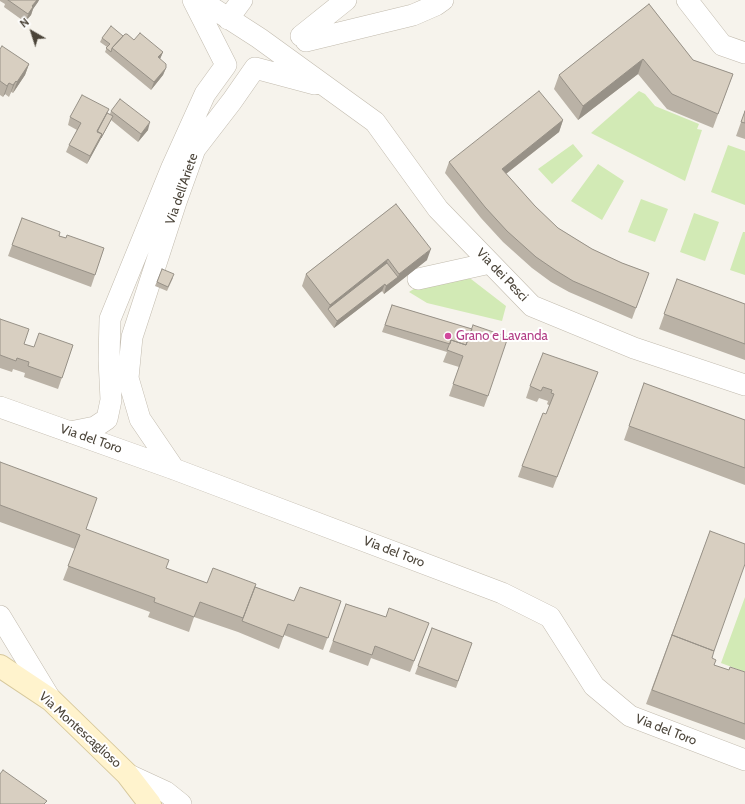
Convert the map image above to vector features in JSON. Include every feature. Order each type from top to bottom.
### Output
[{"type":"main road","name":"Via Montescaglioso","points":[[0,666],[51,700],[127,774],[150,804]]},
{"type":"street","points":[[194,0],[226,65],[236,72],[255,68],[327,87]]},
{"type":"street","points":[[200,0],[259,38],[327,87]]},
{"type":"street","points":[[228,18],[242,0]]},
{"type":"street","points":[[346,0],[303,38],[413,15],[436,5],[443,0]]},
{"type":"street","points":[[687,0],[722,45],[745,53]]},
{"type":"street","points":[[226,65],[221,49],[226,37],[244,30],[259,38],[262,43],[263,54],[255,68]]},
{"type":"street","name":"Via dell'Ariete","points":[[70,432],[95,427],[107,419],[111,400],[109,359],[110,319],[172,167],[205,94],[226,65]]},
{"type":"street","name":"Via dell'Ariete","points":[[174,468],[140,419],[128,378],[132,337],[195,149],[255,68]]},
{"type":"street","name":"Via dei Pesci","points":[[327,87],[375,122],[438,209],[532,306],[634,348],[745,386]]},
{"type":"street","points":[[418,279],[490,263]]},
{"type":"street","name":"Via del Toro","points":[[0,407],[174,468],[502,593],[550,617],[594,686],[630,716],[745,760]]},
{"type":"street","points":[[0,616],[51,700]]},
{"type":"street","points":[[127,774],[166,792],[181,804]]},
{"type":"green space","points":[[639,91],[645,94],[655,106],[699,124],[697,129],[702,130],[685,181],[591,133]]},
{"type":"green space","points":[[573,144],[583,156],[552,184],[538,169]]},
{"type":"green space","points":[[728,145],[745,151],[745,205],[711,192]]},
{"type":"green space","points":[[598,164],[624,181],[602,220],[571,201]]},
{"type":"green space","points":[[641,199],[668,209],[655,242],[628,232]]},
{"type":"green space","points":[[694,213],[719,222],[705,261],[680,252]]},
{"type":"green space","points":[[743,232],[745,232],[745,275],[730,270]]},
{"type":"green space","points":[[446,279],[471,279],[506,306],[502,321],[427,303],[409,292],[420,285]]},
{"type":"green space","points":[[745,597],[745,672],[721,663]]},
{"type":"building","points":[[8,0],[37,0],[28,14]]},
{"type":"building","points":[[649,4],[693,60],[733,74],[718,114],[672,94],[643,59],[583,106],[559,75]]},
{"type":"building","points":[[111,26],[123,36],[112,48],[111,52],[106,48],[110,44],[102,38]]},
{"type":"building","points":[[140,33],[163,52],[158,57],[166,64],[166,68],[154,82],[112,48],[125,34],[134,40]]},
{"type":"building","points":[[2,46],[29,64],[17,82],[16,81],[13,85],[9,83],[7,86],[0,81],[0,49]]},
{"type":"building","points":[[539,91],[563,120],[502,169],[535,206],[558,228],[592,249],[622,263],[649,273],[636,308],[573,281],[536,257],[507,231],[485,207],[449,162]]},
{"type":"building","points":[[82,95],[109,109],[97,131],[102,134],[90,156],[69,145],[81,123],[70,117]]},
{"type":"building","points":[[120,99],[150,122],[141,134],[111,111]]},
{"type":"building","points":[[745,111],[745,123],[741,122]]},
{"type":"building","points":[[107,113],[113,116],[101,138],[102,134],[97,132]]},
{"type":"building","points":[[396,204],[431,249],[399,274],[388,259],[330,305],[306,274]]},
{"type":"building","points":[[22,218],[60,232],[59,236],[66,238],[67,235],[104,248],[95,275],[12,245]]},
{"type":"building","points":[[387,263],[398,277],[386,286],[385,284],[337,321],[328,309]]},
{"type":"building","points":[[162,269],[174,274],[168,287],[157,282]]},
{"type":"building","points":[[677,279],[745,304],[745,344],[664,314]]},
{"type":"building","points":[[392,305],[472,329],[466,345],[451,340],[450,344],[385,325]]},
{"type":"building","points":[[0,319],[29,329],[24,344],[34,347],[39,333],[73,345],[62,378],[28,366],[29,362],[17,358],[16,361],[0,355]]},
{"type":"building","points":[[473,325],[508,337],[488,396],[453,384],[463,356],[447,350],[451,340],[466,345]]},
{"type":"building","points":[[543,353],[598,372],[557,477],[522,466],[543,413],[546,414],[554,394],[551,393],[552,390],[543,387],[541,391],[530,386]]},
{"type":"building","points":[[644,383],[745,420],[745,468],[629,426]]},
{"type":"building","points":[[0,462],[97,498],[86,529],[169,560],[166,568],[207,583],[213,568],[256,584],[243,618],[200,602],[194,617],[154,602],[155,598],[68,566],[80,535],[0,505]]},
{"type":"building","points":[[710,531],[745,544],[745,564],[714,651],[672,635]]},
{"type":"building","points":[[255,587],[294,601],[300,587],[341,601],[328,638],[288,624],[283,637],[242,621]]},
{"type":"building","points":[[346,604],[386,617],[389,608],[429,623],[414,661],[375,646],[372,655],[333,641]]},
{"type":"building","points":[[432,628],[472,643],[458,681],[418,666]]},
{"type":"building","points":[[672,635],[714,651],[712,658],[716,660],[714,665],[729,670],[730,667],[745,672],[745,724],[652,690]]},
{"type":"building","points":[[3,770],[47,801],[44,804],[0,804],[0,774]]},
{"type":"place","name":"Grano e Lavanda","points":[[448,336]]}]
